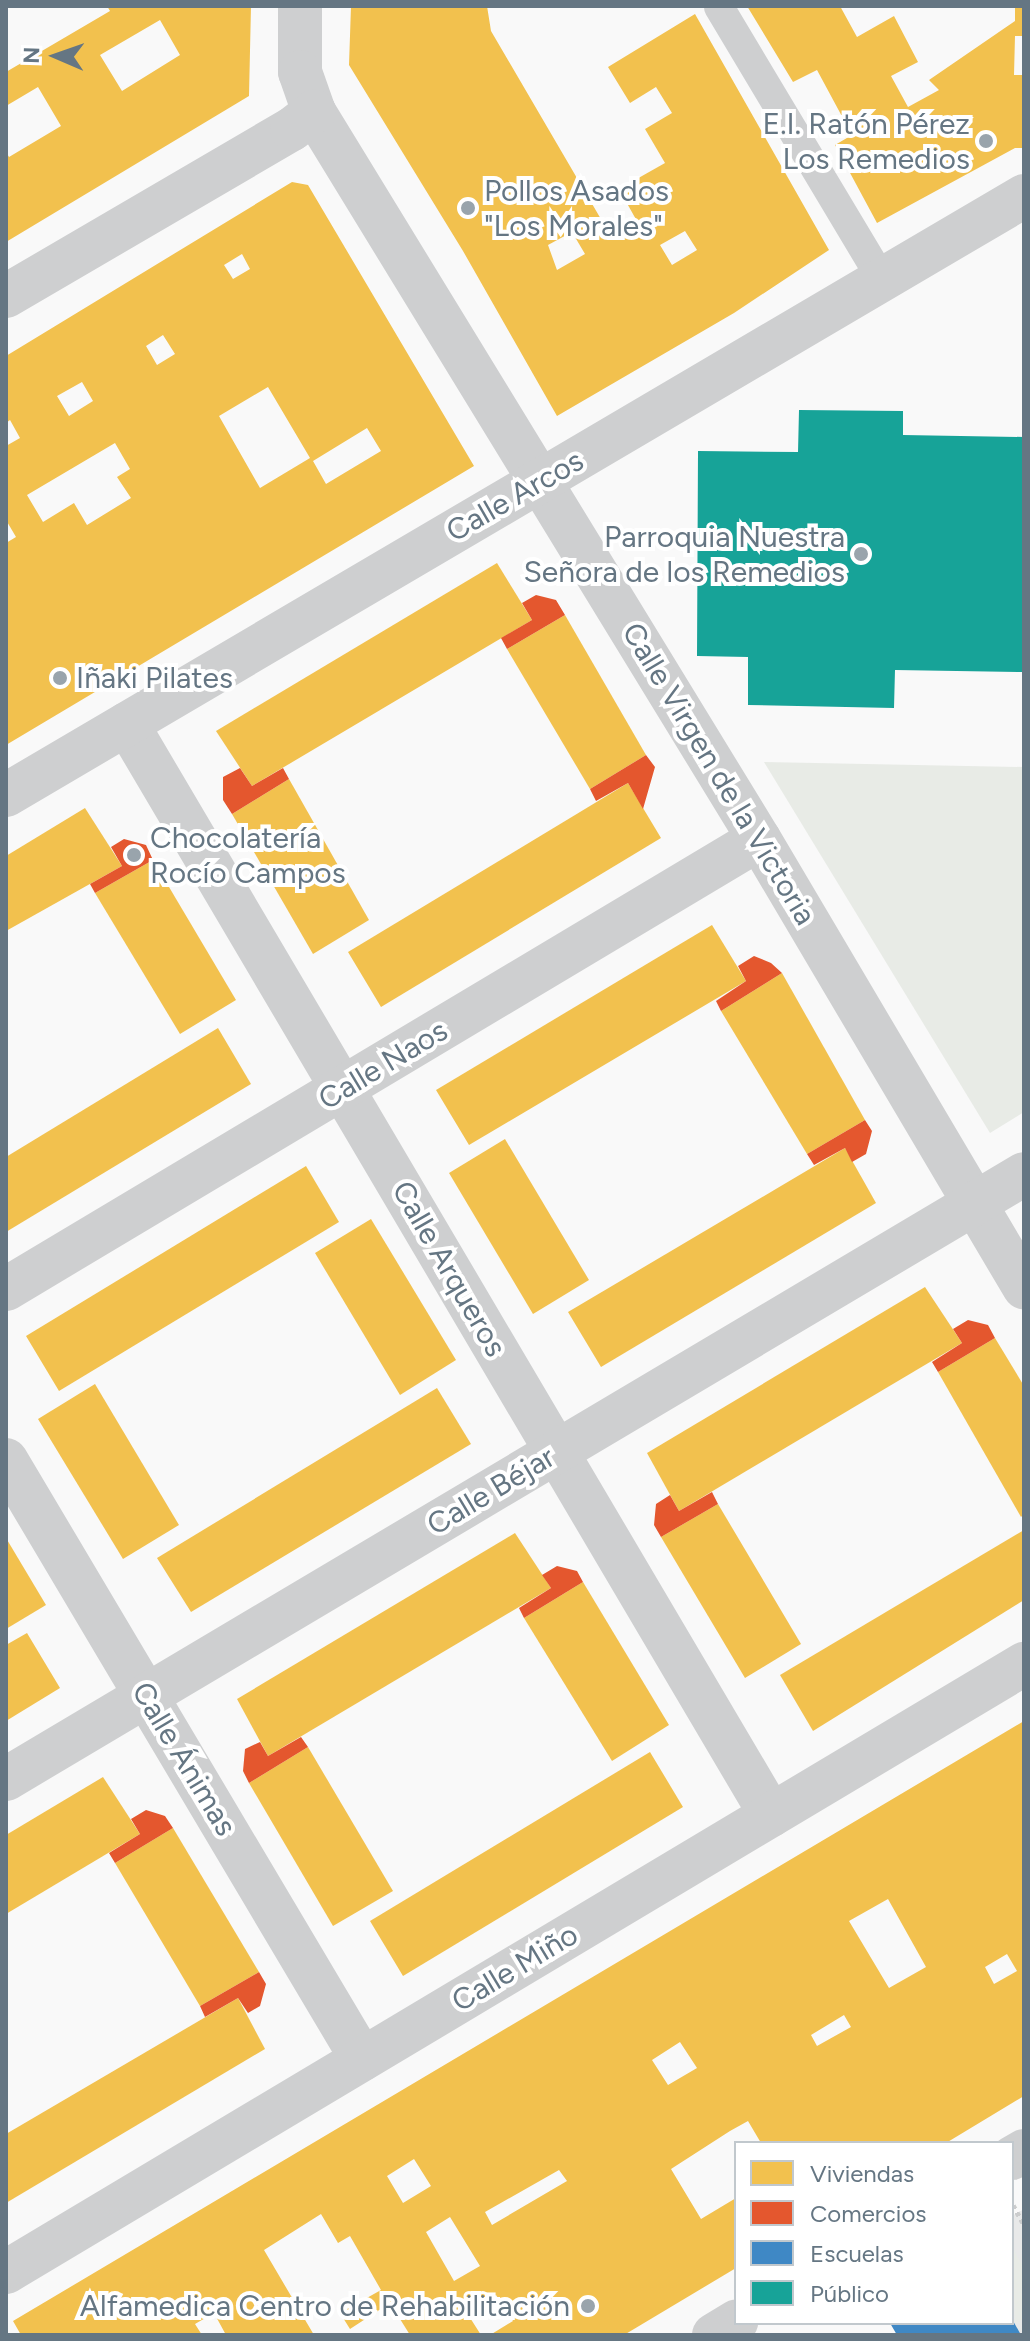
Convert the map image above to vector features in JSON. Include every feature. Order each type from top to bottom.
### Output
[{"type":"street","name":"Calle Virgen de la Victoria","points":[[300,6],[300,72],[314,112],[759,839],[1024,1287]]},
{"type":"street","points":[[6,296],[292,129],[314,112]]},
{"type":"street","name":"Calle Arcos","points":[[6,795],[1024,196]]},
{"type":"street","name":"Calle Arqueros","points":[[127,724],[771,1815]]},
{"type":"street","name":"Calle Naos","points":[[6,1289],[759,839]]},
{"type":"street","name":"Calle Béjar","points":[[6,1779],[1024,1174]]},
{"type":"street","name":"Calle Ánimas","points":[[6,1460],[362,2059]]},
{"type":"street","name":"Calle Miño","points":[[6,2272],[1024,1664]]},
{"type":"street","points":[[714,2335],[734,2323]]},
{"type":"lane","points":[[719,7],[882,279]]},
{"type":"path","points":[[1014,2207],[1024,2225]]},
{"type":"shaded area","points":[[764,762],[1024,767],[1024,1112],[990,1133]]},
{"type":"shaded area","points":[[1024,2209],[1024,2335],[897,2335],[891,2325],[1014,2325],[1014,2215]]},
{"type":"shaded area","points":[[1014,2250],[1024,2268],[1024,2318],[1015,2324]]},
{"type":"building: Viviendas","points":[[107,6],[251,6],[249,96],[6,242],[6,152],[9,157],[61,126],[38,87],[6,106],[6,72],[110,11]],"holes":[[[160,20],[180,55],[122,91],[100,55]]]},
{"type":"building: Viviendas","points":[[351,6],[487,6],[491,31],[612,238],[638,223],[619,189],[665,163],[645,129],[672,113],[656,87],[630,103],[608,67],[695,14],[829,250],[734,313],[557,416],[463,251],[349,65]],"holes":[[[685,231],[697,250],[672,265],[660,245]],[[572,232],[585,254],[557,270],[548,245]]]},
{"type":"building: Viviendas","points":[[747,6],[840,6],[857,37],[894,16],[918,62],[891,76],[908,107],[939,90],[929,80],[1015,21],[1015,6],[1024,6],[1024,36],[1015,36],[1014,75],[1024,75],[1024,148],[1015,148],[877,223],[835,145],[852,135],[817,70],[793,82]]},
{"type":"building: Viviendas","points":[[292,182],[308,185],[474,466],[6,745],[6,543],[16,537],[6,520],[6,446],[20,438],[10,420],[6,423],[6,356]],"holes":[[[242,254],[250,269],[233,279],[224,265]],[[163,335],[175,354],[157,365],[146,346]],[[82,382],[93,401],[69,416],[57,396]],[[268,387],[310,458],[260,488],[219,416]],[[367,428],[381,451],[326,484],[313,461]],[[115,443],[130,469],[117,477],[131,498],[87,525],[74,503],[43,522],[27,495]]]},
{"type":"building: Viviendas","points":[[497,563],[532,620],[252,786],[216,731]]},
{"type":"building: Viviendas","points":[[565,615],[646,755],[590,789],[507,649]]},
{"type":"building: Viviendas","points":[[289,779],[369,920],[313,954],[232,814]]},
{"type":"building: Viviendas","points":[[628,783],[661,838],[381,1007],[348,952]]},
{"type":"building: Viviendas","points":[[85,808],[122,866],[6,931],[6,856]]},
{"type":"building: Viviendas","points":[[153,860],[236,1000],[180,1034],[95,893]]},
{"type":"building: Viviendas","points":[[712,925],[746,981],[469,1145],[436,1090]]},
{"type":"building: Viviendas","points":[[782,973],[865,1120],[807,1154],[721,1011]]},
{"type":"building: Viviendas","points":[[218,1028],[251,1084],[6,1232],[6,1157]]},
{"type":"building: Viviendas","points":[[505,1139],[589,1280],[533,1314],[449,1173]]},
{"type":"building: Viviendas","points":[[845,1148],[876,1203],[601,1367],[568,1312]]},
{"type":"building: Viviendas","points":[[306,1166],[339,1222],[59,1391],[26,1336]]},
{"type":"building: Viviendas","points":[[371,1219],[456,1360],[400,1395],[315,1253]]},
{"type":"building: Viviendas","points":[[925,1287],[962,1343],[679,1511],[647,1453]]},
{"type":"building: Viviendas","points":[[995,1338],[1024,1386],[1024,1514],[1021,1517],[938,1372]]},
{"type":"building: Viviendas","points":[[95,1384],[179,1525],[123,1559],[38,1419]]},
{"type":"building: Viviendas","points":[[437,1388],[471,1444],[191,1612],[157,1558]]},
{"type":"building: Viviendas","points":[[718,1504],[801,1644],[745,1678],[661,1537]]},
{"type":"building: Viviendas","points":[[1024,1530],[1024,1600],[813,1731],[780,1675]]},
{"type":"building: Viviendas","points":[[515,1533],[551,1588],[268,1756],[237,1699]]},
{"type":"building: Viviendas","points":[[6,1538],[46,1605],[6,1629]]},
{"type":"building: Viviendas","points":[[583,1582],[669,1725],[612,1761],[524,1618]]},
{"type":"building: Viviendas","points":[[27,1633],[60,1688],[6,1721],[6,1645]]},
{"type":"building: Viviendas","points":[[1024,1721],[1024,2096],[949,2141],[760,2141],[748,2121],[730,2131],[671,2169],[701,2219],[734,2199],[734,2269],[624,2335],[490,2335],[513,2321],[496,2295],[467,2313],[481,2335],[410,2335],[390,2303],[350,2329],[340,2313],[381,2290],[350,2236],[338,2243],[321,2214],[264,2250],[314,2335],[226,2335],[214,2313],[195,2324],[202,2335],[21,2335],[13,2321]],"holes":[[[888,1899],[926,1967],[889,1988],[849,1921]],[[1007,1954],[1017,1971],[994,1984],[985,1967]],[[844,2015],[851,2027],[817,2046],[811,2035]],[[680,2042],[697,2068],[668,2085],[652,2060]],[[414,2159],[431,2186],[403,2203],[387,2176]],[[559,2170],[567,2181],[492,2225],[485,2212]],[[450,2217],[480,2266],[454,2281],[426,2232]]]},
{"type":"building: Viviendas","points":[[308,1747],[393,1891],[333,1926],[249,1783]]},
{"type":"building: Viviendas","points":[[650,1752],[683,1807],[403,1976],[370,1921]]},
{"type":"building: Viviendas","points":[[103,1777],[140,1834],[6,1914],[6,1835]]},
{"type":"building: Viviendas","points":[[173,1828],[259,1972],[200,2006],[115,1863]]},
{"type":"building: Viviendas","points":[[238,1998],[265,2049],[6,2203],[6,2134]]},
{"type":"building: Comercios","points":[[536,595],[556,600],[565,615],[507,649],[501,638],[532,620],[522,603]]},
{"type":"building: Comercios","points":[[646,755],[655,767],[643,809],[628,783],[596,801],[590,789]]},
{"type":"building: Comercios","points":[[240,768],[252,786],[283,768],[289,779],[232,814],[223,800],[223,777]]},
{"type":"building: Comercios","points":[[124,839],[146,845],[153,860],[95,893],[90,884],[122,866],[111,847]]},
{"type":"building: Comercios","points":[[754,956],[771,963],[782,973],[721,1011],[716,1001],[746,981],[738,966]]},
{"type":"building: Comercios","points":[[865,1120],[872,1131],[866,1154],[852,1162],[845,1148],[814,1165],[807,1154]]},
{"type":"building: Comercios","points":[[968,1320],[988,1325],[995,1338],[938,1372],[932,1362],[962,1343],[953,1329]]},
{"type":"building: Comercios","points":[[712,1492],[718,1504],[661,1537],[654,1525],[656,1504],[670,1495],[679,1511]]},
{"type":"building: Comercios","points":[[557,1566],[577,1571],[583,1582],[524,1618],[519,1608],[551,1588],[542,1575]]},
{"type":"building: Comercios","points":[[301,1737],[308,1747],[249,1783],[243,1771],[245,1749],[260,1742],[268,1756]]},
{"type":"building: Comercios","points":[[146,1810],[165,1816],[173,1828],[115,1863],[109,1853],[140,1834],[131,1819]]},
{"type":"building: Comercios","points":[[259,1972],[266,1984],[260,2006],[248,2013],[238,1998],[205,2017],[200,2006]]},
{"type":"building: Escuelas","points":[[1014,2323],[1021,2335],[897,2335],[891,2325],[1014,2325]]},
{"type":"building: Público","name":"Parroquia Nuestra Señora de los Remedios","points":[[799,410],[903,411],[903,435],[1024,437],[1024,672],[895,670],[894,708],[748,705],[748,657],[697,656],[698,451],[798,452]]},
{"type":"place","name":"E.I. Ratón Pérez Los Remedios","points":[[986,141]]},
{"type":"place","name":"Pollos Asados \"Los Morales\"","points":[[468,208]]},
{"type":"place","name":"Parroquia Nuestra Señora de los Remedios","points":[[861,554]]},
{"type":"place","name":"Iñaki Pilates","points":[[60,678]]},
{"type":"place","name":"Chocolatería Rocío Campos","points":[[134,855]]},
{"type":"place","name":"Alfamedica Centro de Rehabilitación","points":[[588,2306]]}]
